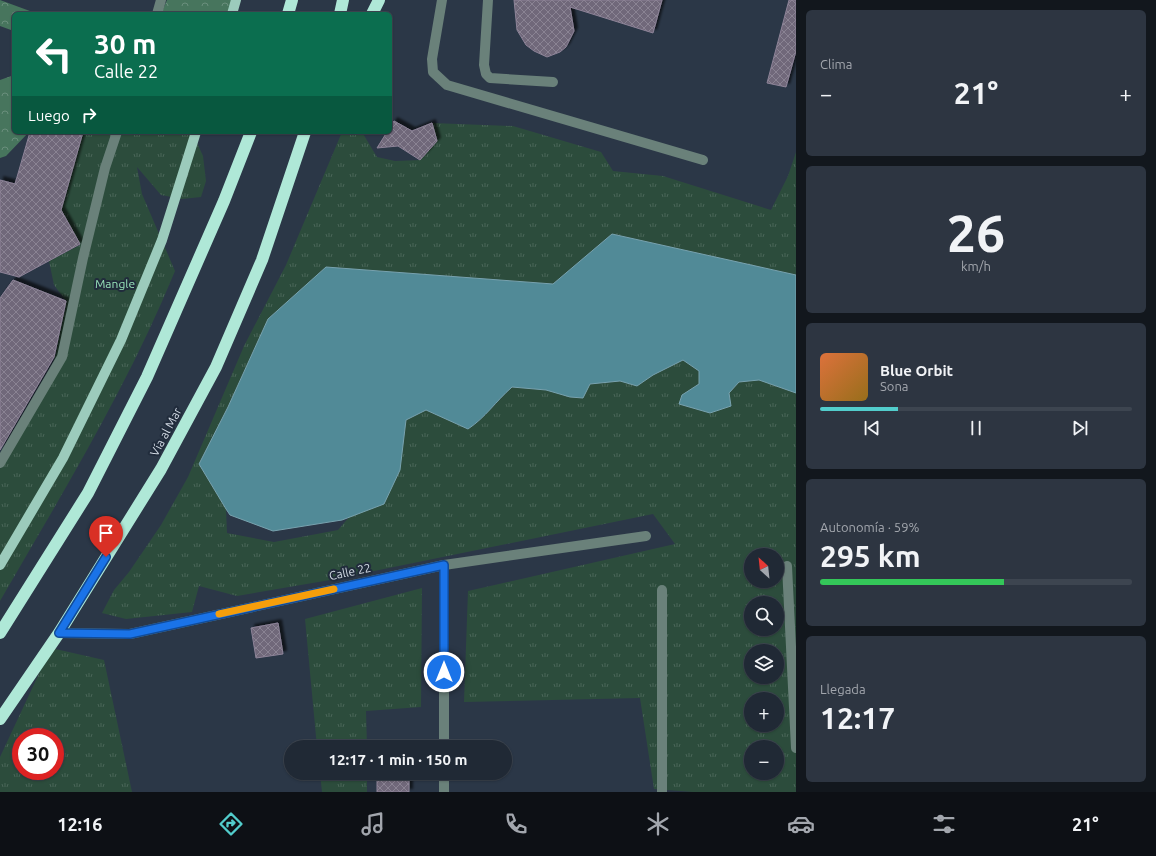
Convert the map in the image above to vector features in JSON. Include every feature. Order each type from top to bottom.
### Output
[{"type":"highway","points":[[289,12],[292,0]]},
{"type":"highway","points":[[341,12],[344,0]]},
{"type":"highway","points":[[373,12],[379,0]]},
{"type":"highway","points":[[0,633],[88,493],[147,377],[224,201],[249,134]]},
{"type":"highway","name":"Vía al Mar","points":[[0,719],[59,633],[161,470],[216,367],[262,260],[304,134]]},
{"type":"main road","points":[[233,12],[236,0]]},
{"type":"main road","points":[[0,565],[63,458],[121,340],[162,240],[195,134]]},
{"type":"street","points":[[158,12],[161,0]]},
{"type":"street","points":[[442,0],[432,59],[433,72],[447,86],[703,160]]},
{"type":"street","points":[[488,0],[484,65],[486,74],[490,78],[553,82]]},
{"type":"street","points":[[0,463],[62,357],[82,258],[103,176],[116,134]]},
{"type":"street","name":"Calle 22","points":[[59,633],[130,634],[444,565],[646,536]]},
{"type":"street","points":[[444,565],[444,740]]},
{"type":"street","points":[[787,566],[796,748]]},
{"type":"street","points":[[662,590],[662,792]]},
{"type":"street","points":[[444,780],[444,792]]},
{"type":"green space","points":[[0,0],[33,12],[12,12],[12,31],[0,26]]},
{"type":"green space","points":[[167,0],[232,0],[229,12],[162,12]]},
{"type":"green space","points":[[12,76],[12,134],[27,134],[6,156],[0,158],[0,80]]},
{"type":"green space","points":[[432,123],[513,126],[601,152],[613,171],[663,176],[771,210],[788,176],[796,152],[796,275],[612,234],[553,284],[326,267],[268,319],[228,407],[199,464],[226,509],[227,533],[274,542],[338,530],[350,516],[384,504],[406,420],[426,410],[468,429],[486,414],[512,387],[546,390],[570,397],[590,384],[620,381],[637,386],[653,375],[683,360],[699,371],[699,384],[682,395],[679,404],[710,413],[731,406],[729,393],[739,382],[759,380],[796,393],[796,792],[693,792],[654,789],[640,698],[464,702],[468,591],[675,544],[653,514],[330,580],[237,596],[199,586],[192,612],[126,619],[102,613],[114,590],[129,572],[161,525],[188,477],[244,346],[286,265],[341,134],[363,134],[377,157],[395,161],[420,160],[437,141]]},
{"type":"green space","name":"Mangle","points":[[82,134],[193,134],[203,156],[206,181],[201,197],[182,199],[161,195],[137,167],[142,194],[175,271],[157,314],[115,398],[70,480],[0,601],[0,454],[54,361],[66,301],[54,285],[49,261],[80,245],[63,213],[46,221]]},
{"type":"green space","points":[[422,588],[421,707],[366,711],[367,740],[316,740],[305,619]]},
{"type":"green space","points":[[51,648],[104,660],[132,792],[0,792],[0,757],[12,731],[12,780],[64,780],[64,728],[14,728]]},
{"type":"green space","points":[[321,780],[367,780],[367,792],[322,792]]},
{"type":"shaded area","points":[[612,234],[796,275],[796,393],[759,380],[739,382],[729,393],[731,406],[710,413],[679,404],[682,395],[699,384],[699,371],[683,360],[653,375],[637,386],[620,381],[590,384],[583,398],[570,397],[546,390],[512,387],[468,429],[426,410],[406,420],[400,470],[384,504],[342,520],[273,531],[230,515],[199,464],[228,407],[268,319],[326,267],[553,284]]},
{"type":"building","points":[[514,0],[662,0],[653,33],[570,7],[574,31],[566,47],[560,52],[547,57],[534,51],[526,45],[517,30]]},
{"type":"building","points":[[789,0],[796,0],[796,51],[786,87],[767,83]]},
{"type":"building","points":[[394,121],[412,131],[432,123],[437,141],[420,160],[398,146],[377,148],[386,134],[392,134],[392,124]]},
{"type":"building","points":[[29,134],[82,134],[61,210],[80,244],[19,277],[0,272],[0,180],[15,184]]},
{"type":"building","points":[[13,280],[66,301],[54,357],[0,450],[0,298]]},
{"type":"building","points":[[278,623],[283,654],[256,658],[251,628]]},
{"type":"building","points":[[377,780],[409,780],[409,792],[377,792]]},
{"type":"slow traffic","points":[[219,614],[334,589]]},
{"type":"route","points":[[106,557],[59,633],[130,634],[444,565],[444,672]]}]
